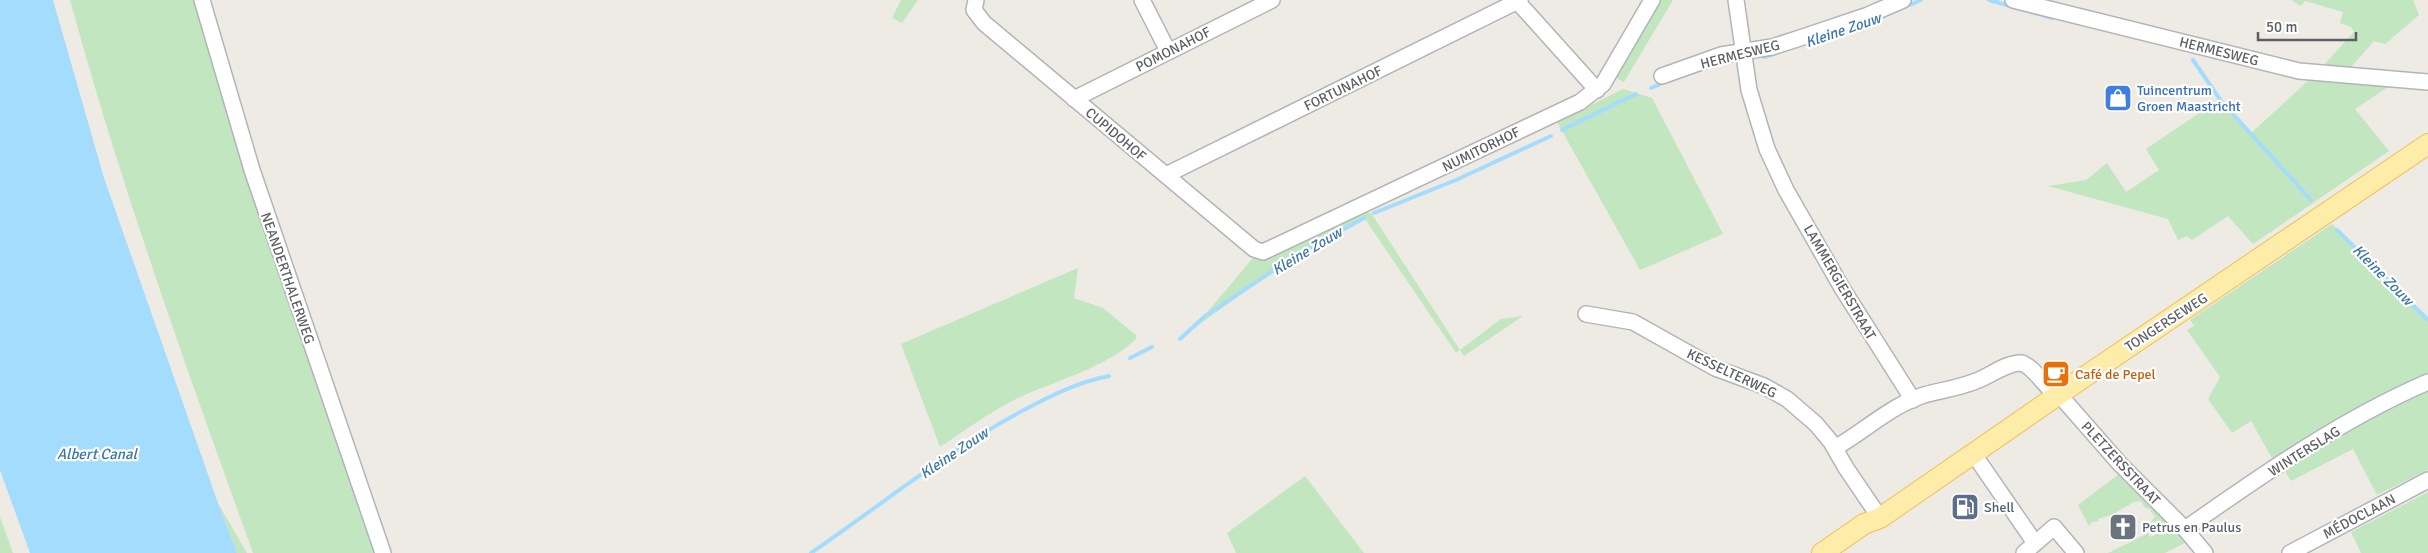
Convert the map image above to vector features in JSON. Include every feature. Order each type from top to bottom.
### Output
[{"type":"main road","name":"TONGERSEWEG","points":[[1822,553],[1864,524],[1880,518],[2428,144]]},
{"type":"main road","name":"TONGERSEWEG","points":[[1841,553],[1870,533],[1880,518]]},
{"type":"street","name":"NEANDERTHALERWEG","points":[[202,0],[252,170],[383,553]]},
{"type":"street","points":[[1142,0],[1168,51]]},
{"type":"street","name":"POMONAHOF","points":[[1074,99],[1272,0]]},
{"type":"street","name":"NUMITORHOF","points":[[1267,251],[1571,106],[1597,90],[1608,78],[1652,0]]},
{"type":"street","name":"LAMMERGIERSTRAAT","points":[[1736,0],[1751,101],[1767,149],[1786,190],[1856,312],[1913,400]]},
{"type":"street","name":"HERMESWEG","points":[[1662,76],[1721,55],[1743,52],[1800,38],[1868,15],[1903,0]]},
{"type":"street","name":"HERMESWEG","points":[[2013,0],[2299,71],[2428,82]]},
{"type":"street","points":[[1518,1],[1597,90]]},
{"type":"street","name":"FORTUNAHOF","points":[[1166,175],[1518,1]]},
{"type":"street","name":"CUPIDOHOF","points":[[975,3],[977,15],[984,23],[1254,249],[1267,251]]},
{"type":"street","name":"KESSELTERWEG","points":[[1586,314],[1632,322],[1715,368],[1777,393],[1816,424],[1835,448],[1846,468],[1880,518]]},
{"type":"street","points":[[1835,448],[1882,415],[1913,400],[1924,395],[1967,385],[2012,364],[2020,363],[2028,367],[2057,396]]},
{"type":"street","name":"WINTERSLAG","points":[[2185,529],[2228,499],[2371,409],[2428,382]]},
{"type":"street","name":"PLETZERSSTRAAT","points":[[2057,396],[2062,399],[2120,464],[2185,529],[2205,553]]},
{"type":"street","points":[[1973,453],[2035,543],[2054,527],[2076,553]]},
{"type":"street","name":"MÉDOCLAAN","points":[[2290,553],[2428,480]]},
{"type":"green space","points":[[70,0],[199,0],[377,553],[253,553],[133,209]]},
{"type":"green space","points":[[901,0],[918,0],[902,23],[892,18]]},
{"type":"green space","points":[[1656,0],[1673,0],[1624,82],[1612,76]]},
{"type":"green space","points":[[2291,0],[2413,0],[2419,15],[2385,44],[2374,41],[2345,74],[2321,68],[2354,32],[2351,27],[2340,23],[2343,12],[2305,1],[2301,6]]},
{"type":"green space","points":[[2310,79],[2394,83],[2355,109],[2389,151],[2253,244],[2228,216],[2192,240],[2187,236],[2178,240],[2168,219],[2048,186],[2086,180],[2107,163],[2126,192],[2159,170],[2146,149],[2220,99],[2251,133]]},
{"type":"green space","points":[[1623,89],[1652,98],[1723,234],[1640,270],[1557,122]]},
{"type":"green space","points":[[1359,213],[1371,213],[1460,350],[1456,353],[1363,216],[1270,273],[1193,329],[1253,258],[1261,260]]},
{"type":"green space","points":[[2332,224],[2428,320],[2428,377],[2273,460],[2251,421],[2232,433],[2208,399],[2220,377],[2187,330],[2194,326],[2190,320]]},
{"type":"green space","points":[[1078,268],[1074,298],[1103,308],[1136,335],[1136,339],[1109,359],[1093,367],[1012,401],[940,447],[901,344]]},
{"type":"green space","points":[[1523,316],[1464,356],[1460,350],[1501,319]]},
{"type":"green space","points":[[2428,384],[2428,470],[2377,495],[2353,449],[2291,481],[2282,466]]},
{"type":"green space","points":[[2123,471],[2187,542],[2165,553],[2108,553],[2148,533],[2151,537],[2160,532],[2155,521],[2151,522],[2155,516],[2150,511],[2152,509],[2145,508],[2141,501],[2134,502],[2111,515],[2098,519],[2099,521],[2092,522],[2089,526],[2078,505]]},
{"type":"green space","points":[[1305,476],[1364,553],[1236,553],[1227,533]]},
{"type":"green space","points":[[2428,492],[2428,553],[2361,553],[2351,532]]},
{"type":"green space","points":[[218,503],[247,553],[237,553]]},
{"type":"green space","points":[[0,517],[13,553],[0,553]]},
{"type":"water","name":"Albert Canal","points":[[0,0],[53,0],[104,178],[237,553],[30,553],[0,470]]},
{"type":"waterway","name":"Kleine Zouw","points":[[1835,34],[1871,22],[1921,0]]},
{"type":"waterway","name":"Kleine Zouw","points":[[1989,0],[2052,18]]},
{"type":"waterway","name":"Kleine Zouw","points":[[1764,57],[1774,54]]},
{"type":"waterway","name":"Kleine Zouw","points":[[2193,60],[2221,101],[2311,200]]},
{"type":"waterway","name":"Kleine Zouw","points":[[1651,88],[1665,82]]},
{"type":"waterway","name":"Kleine Zouw","points":[[1562,130],[1636,94]]},
{"type":"waterway","name":"Kleine Zouw","points":[[1374,213],[1456,180],[1551,136]]},
{"type":"waterway","name":"Kleine Zouw","points":[[1180,339],[1204,317],[1289,260],[1364,218]]},
{"type":"waterway","name":"Kleine Zouw","points":[[2337,230],[2428,320]]},
{"type":"waterway","name":"Kleine Zouw","points":[[1130,358],[1152,347]]},
{"type":"waterway","name":"Kleine Zouw","points":[[811,553],[967,443],[1033,405],[1064,390],[1109,376]]},
{"type":"place","name":"Tuincentrum Groen Maastricht","points":[[2118,98]]},
{"type":"place","name":"Café de Pepel","points":[[2056,374]]},
{"type":"place","name":"Shell","points":[[1965,507]]},
{"type":"place","name":"Petrus en Paulus","points":[[2123,527]]}]
